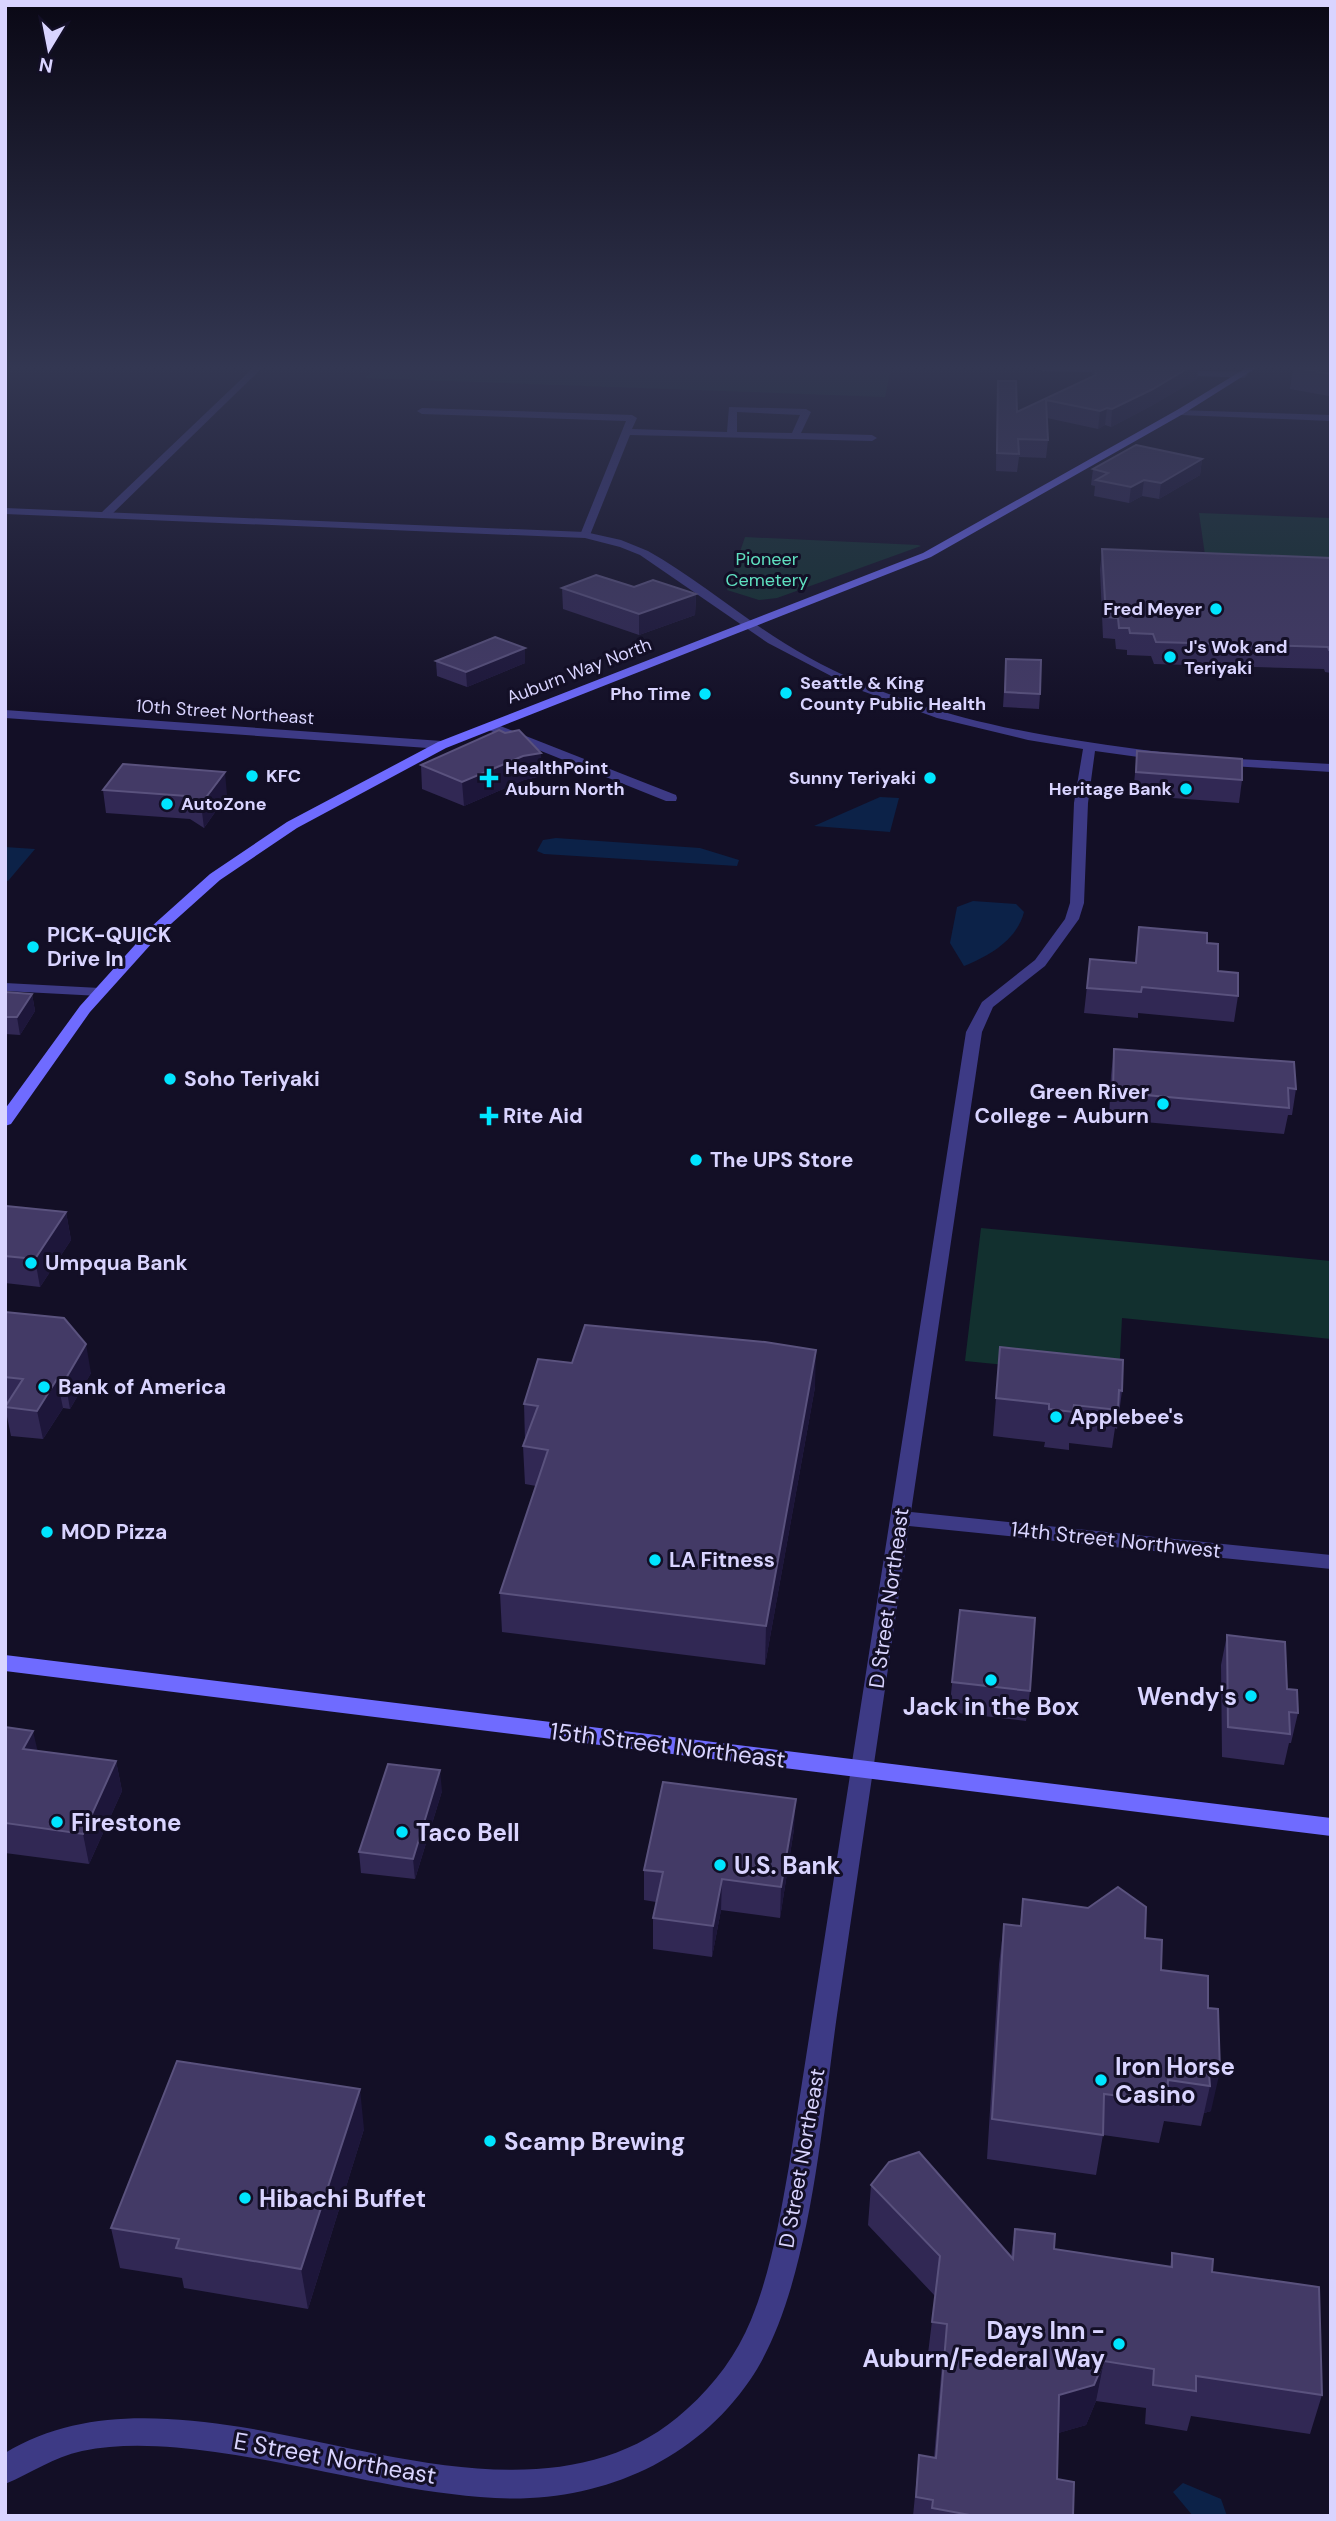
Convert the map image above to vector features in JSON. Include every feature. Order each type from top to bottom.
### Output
[{"type":"main road","name":"Auburn Way North","points":[[5,1121],[100,992],[157,929],[215,877],[292,825],[442,745],[942,548],[1052,486]]},
{"type":"main road","name":"15th Street Northeast","points":[[5,1663],[1331,1827]]},
{"type":"street","points":[[105,515],[136,486]]},
{"type":"street","points":[[585,536],[604,486]]},
{"type":"street","points":[[5,511],[585,536],[638,549],[747,625],[818,667],[872,691],[962,720],[1089,748],[1175,758]]},
{"type":"street","name":"10th Street Northeast","points":[[5,714],[442,745]]},
{"type":"street","points":[[490,726],[671,798]]},
{"type":"street","name":"D Street Northeast","points":[[665,2445],[706,2412],[748,2358],[773,2297],[796,2205],[974,1032],[987,1005],[1040,963],[1072,919],[1077,903],[1081,803],[1089,748]]},
{"type":"street","points":[[1202,761],[1331,768]]},
{"type":"street","points":[[5,986],[100,992]]},
{"type":"street","name":"14th Street Northwest","points":[[900,1518],[1331,1562]]},
{"type":"street","name":"E Street Northeast","points":[[5,2470],[64,2441],[107,2432],[153,2431],[197,2435],[482,2484],[557,2482],[587,2477],[614,2471],[665,2445]]},
{"type":"green space","points":[[1199,513],[1331,518],[1331,560],[1205,555]]},
{"type":"green space","name":"Pioneer Cemetery","points":[[745,537],[921,546],[777,598],[759,600],[727,590]]},
{"type":"green space","points":[[981,1228],[1331,1261],[1331,1339],[1122,1318],[1119,1376],[965,1361]]},
{"type":"water","points":[[880,797],[899,798],[890,832],[814,826]]},
{"type":"water","points":[[556,838],[700,848],[739,860],[737,866],[544,854],[537,851],[543,840]]},
{"type":"water","points":[[5,847],[35,849],[8,881],[5,880]]},
{"type":"water","points":[[973,901],[1016,904],[1024,912],[1009,939],[992,952],[964,966],[950,943],[957,907]]},
{"type":"water","points":[[1183,2483],[1221,2499],[1227,2516],[1193,2516],[1173,2492]]},
{"type":"building","name":"Fred Meyer","points":[[1102,549],[1331,558],[1331,650],[1328,647],[1156,642],[1153,634],[1130,633],[1129,628],[1119,628],[1118,618],[1106,617]]},
{"type":"building","points":[[596,575],[634,587],[653,580],[696,594],[639,614],[562,588]]},
{"type":"building","points":[[495,637],[525,648],[466,672],[436,661]]},
{"type":"building","points":[[1006,659],[1041,660],[1040,694],[1005,692]]},
{"type":"building","points":[[499,730],[505,733],[519,730],[541,753],[523,756],[462,782],[421,765]]},
{"type":"building","points":[[1137,751],[1242,759],[1242,780],[1136,772]]},
{"type":"building","points":[[123,764],[225,772],[201,804],[187,796],[103,790]]},
{"type":"building","points":[[1139,927],[1207,933],[1207,943],[1218,944],[1218,971],[1238,973],[1238,996],[1142,987],[1141,992],[1087,988],[1090,959],[1136,963]]},
{"type":"building","points":[[5,992],[32,994],[17,1017],[5,1017]]},
{"type":"building","points":[[1114,1049],[1294,1062],[1296,1089],[1288,1088],[1289,1108],[1113,1092]]},
{"type":"building","points":[[6,1206],[66,1212],[35,1259],[5,1256]]},
{"type":"building","points":[[5,1312],[64,1318],[86,1344],[65,1380],[57,1379],[37,1411],[5,1407],[23,1379],[5,1377]]},
{"type":"building","name":"LA Fitness","points":[[585,1325],[765,1342],[816,1350],[766,1626],[500,1593],[548,1450],[523,1446],[538,1406],[524,1404],[538,1359],[572,1363]]},
{"type":"building","points":[[1000,1347],[1123,1360],[1118,1410],[1074,1405],[1073,1412],[1049,1409],[1049,1404],[996,1398]]},
{"type":"building","points":[[960,1610],[1035,1618],[1030,1691],[952,1682]]},
{"type":"building","points":[[1227,1635],[1285,1642],[1287,1689],[1297,1690],[1298,1713],[1289,1712],[1290,1734],[1228,1727]]},
{"type":"building","points":[[5,1727],[33,1731],[23,1749],[116,1761],[83,1834],[5,1823]]},
{"type":"building","name":"Taco Bell","points":[[388,1764],[440,1770],[413,1859],[359,1852]]},
{"type":"building","name":"U.S. Bank","points":[[663,1782],[796,1799],[781,1887],[722,1879],[713,1926],[653,1918],[663,1872],[644,1870]]},
{"type":"building","name":"Iron Horse Casino","points":[[1118,1887],[1146,1907],[1145,1938],[1162,1940],[1161,1970],[1208,1976],[1208,2008],[1218,2009],[1220,2071],[1209,2074],[1210,2086],[1168,2080],[1167,2102],[1104,2094],[1103,2135],[992,2119],[1004,1924],[1021,1926],[1023,1899],[1088,1908]]},
{"type":"building","name":"Hibachi Buffet","points":[[177,2061],[360,2089],[301,2269],[176,2248],[179,2239],[111,2228]]},
{"type":"building","name":"Days Inn - Auburn/Federal Way","points":[[919,2152],[1013,2259],[1015,2229],[1055,2234],[1054,2249],[1172,2267],[1172,2253],[1213,2259],[1212,2272],[1319,2287],[1322,2395],[1196,2376],[1196,2391],[1153,2385],[1154,2369],[1104,2361],[1094,2385],[1059,2395],[1057,2479],[1074,2482],[1073,2516],[975,2516],[932,2508],[933,2500],[916,2497],[919,2455],[936,2458],[947,2324],[932,2322],[940,2256],[871,2185],[889,2162]]},
{"type":"place","name":"Fred Meyer","points":[[1216,609]]},
{"type":"place","name":"J's Wok and Teriyaki","points":[[1170,657]]},
{"type":"place","name":"Seattle & King County Public Health","points":[[786,693]]},
{"type":"place","name":"Pho Time","points":[[705,694]]},
{"type":"place","name":"KFC","points":[[252,776]]},
{"type":"place","name":"HealthPoint Auburn North","points":[[489,778]]},
{"type":"place","name":"Sunny Teriyaki","points":[[930,778]]},
{"type":"place","name":"Heritage Bank","points":[[1186,789]]},
{"type":"place","name":"AutoZone","points":[[167,804]]},
{"type":"place","name":"PICK-QUICK Drive In","points":[[33,947]]},
{"type":"place","name":"Soho Teriyaki","points":[[170,1079]]},
{"type":"place","name":"Green River College - Auburn","points":[[1163,1104]]},
{"type":"place","name":"Rite Aid","points":[[489,1116]]},
{"type":"place","name":"The UPS Store","points":[[696,1160]]},
{"type":"place","name":"Umpqua Bank","points":[[31,1263]]},
{"type":"place","name":"Bank of America","points":[[44,1387]]},
{"type":"place","name":"Applebee's","points":[[1056,1417]]},
{"type":"place","name":"MOD Pizza","points":[[47,1532]]},
{"type":"place","name":"LA Fitness","points":[[655,1560]]},
{"type":"place","name":"Jack in the Box","points":[[991,1680]]},
{"type":"place","name":"Wendy's","points":[[1251,1696]]},
{"type":"place","name":"Firestone","points":[[57,1822]]},
{"type":"place","name":"Taco Bell","points":[[402,1832]]},
{"type":"place","name":"U.S. Bank","points":[[720,1865]]},
{"type":"place","name":"Iron Horse Casino","points":[[1101,2080]]},
{"type":"place","name":"Scamp Brewing","points":[[490,2141]]},
{"type":"place","name":"Hibachi Buffet","points":[[245,2198]]},
{"type":"place","name":"Days Inn - Auburn/Federal Way","points":[[1119,2344]]}]
